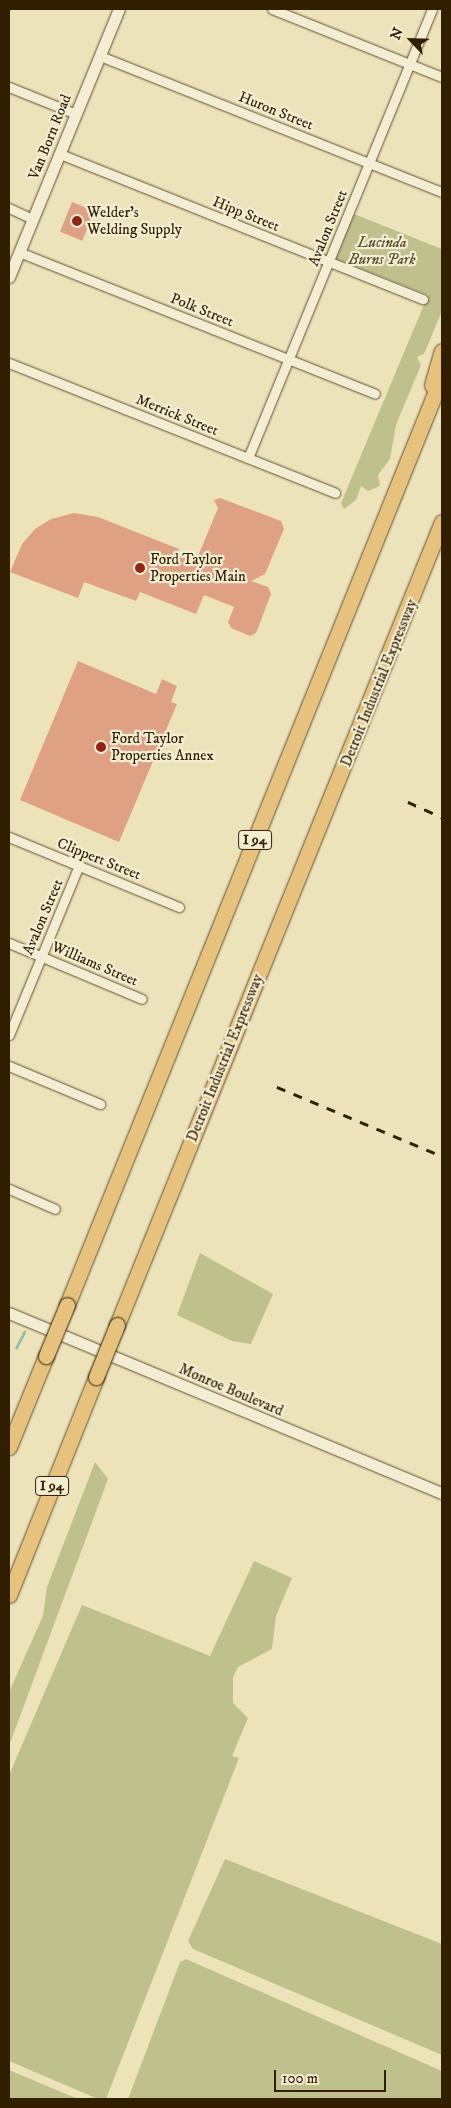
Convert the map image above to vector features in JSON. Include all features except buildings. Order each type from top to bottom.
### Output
[{"type":"highway","points":[[416,442],[442,351]]},
{"type":"highway","name":"I 94","points":[[9,1447],[442,376]]},
{"type":"highway","name":"Detroit Industrial Expressway","points":[[9,1595],[117,1325],[410,610],[442,522]]},
{"type":"highway","points":[[410,610],[442,544]]},
{"type":"street","name":"Van Born Road","points":[[9,277],[119,9]]},
{"type":"street","points":[[272,9],[442,77]]},
{"type":"street","name":"Avalon Street","points":[[248,458],[432,9]]},
{"type":"street","name":"Huron Street","points":[[100,56],[442,192]]},
{"type":"street","points":[[9,87],[76,114]]},
{"type":"street","name":"Hipp Street","points":[[60,154],[423,299]]},
{"type":"street","points":[[9,208],[33,219]]},
{"type":"street","name":"Polk Street","points":[[19,252],[375,394]]},
{"type":"street","name":"Merrick Street","points":[[9,363],[335,493]]},
{"type":"street","name":"Clippert Street","points":[[9,837],[179,907]]},
{"type":"street","name":"Avalon Street","points":[[9,1035],[79,866]]},
{"type":"street","name":"Williams Street","points":[[9,943],[142,999]]},
{"type":"street","points":[[9,1066],[100,1104]]},
{"type":"street","points":[[9,1189],[55,1209]]},
{"type":"street","name":"Monroe Boulevard","points":[[9,1313],[442,1493]]},
{"type":"green space","name":"Lucinda Burns Park","points":[[354,214],[442,249],[442,311],[424,354],[417,357],[421,365],[396,425],[390,459],[378,475],[380,486],[368,491],[361,486],[356,500],[344,509],[341,503],[428,295],[336,259]]},
{"type":"green space","points":[[200,1253],[273,1294],[251,1344],[232,1341],[177,1315]]},
{"type":"green space","points":[[95,1462],[108,1479],[9,1746],[9,1692],[43,1616],[47,1587]]},
{"type":"green space","points":[[254,1561],[292,1578],[276,1616],[272,1649],[238,1667],[233,1677],[233,1703],[248,1718],[232,1756],[239,1758],[106,2099],[98,2099],[9,2061],[10,1773],[82,1605],[210,1656]]},
{"type":"green space","points":[[225,1859],[442,1944],[442,2055],[193,1949],[188,1941]]},
{"type":"green space","points":[[186,1959],[442,2071],[442,2099],[128,2099],[180,1962]]},
{"type":"green space","points":[[9,2070],[78,2099],[9,2099]]},
{"type":"waterway","points":[[16,1348],[24,1332]]},
{"type":"railway","points":[[408,802],[442,817]]},
{"type":"railway","points":[[277,1087],[442,1156]]},
{"type":"place","name":"Welder's Welding Supply","points":[[77,221]]},
{"type":"place","name":"Ford Taylor Properties Main","points":[[140,568]]},
{"type":"place","name":"Ford Taylor Properties Annex","points":[[101,747]]}]
